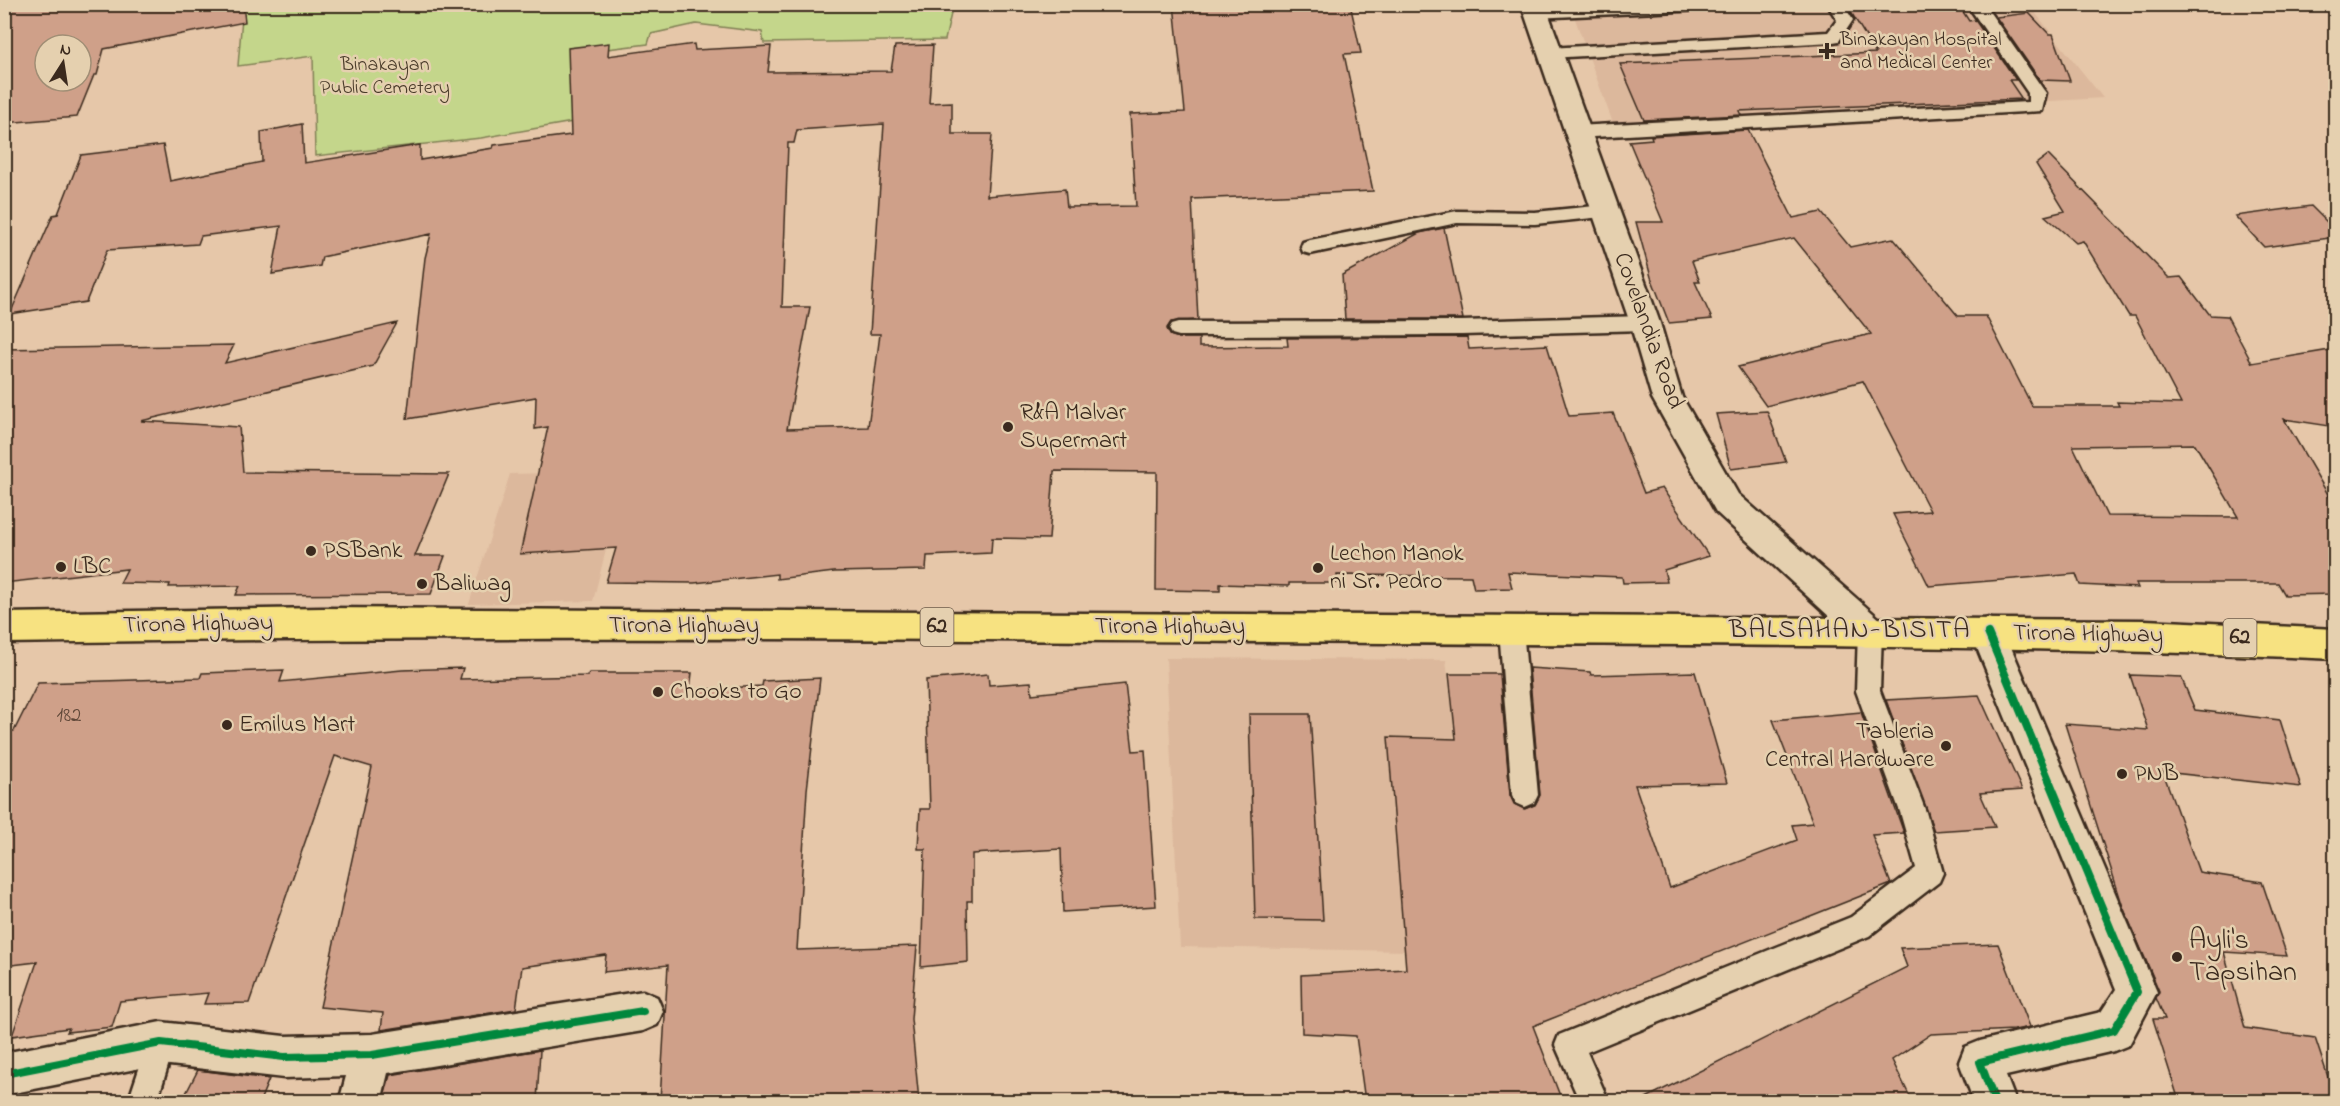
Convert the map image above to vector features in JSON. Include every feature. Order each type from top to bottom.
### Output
[{"type":"main road","name":"Tirona Highway","points":[[4,628],[333,623],[1511,629],[2145,635],[2336,644]]},
{"type":"street","name":"Covelandia Road","points":[[1534,9],[1645,323],[1667,398],[1727,503],[1870,632]]},
{"type":"street","points":[[1988,633],[2137,992],[2115,1030],[1980,1062],[1995,1101]]},
{"type":"street","points":[[4,1074],[161,1043],[284,1057],[372,1056],[643,1011]]},
{"type":"street","points":[[360,1101],[372,1056]]},
{"type":"lane","points":[[1534,9],[1720,4]]},
{"type":"lane","points":[[1549,53],[1833,37],[1845,20],[1835,4]]},
{"type":"lane","points":[[1576,132],[2036,107],[2037,93],[1975,4]]},
{"type":"lane","points":[[1310,247],[1457,217],[1535,218],[1605,211]]},
{"type":"lane","points":[[1179,329],[1462,328],[1645,323]]},
{"type":"lane","points":[[1511,629],[1525,795]]},
{"type":"lane","points":[[1595,1101],[1569,1045],[1860,927],[1930,873],[1913,812],[1868,690],[1870,632]]},
{"type":"lane","points":[[142,1101],[161,1043]]},
{"type":"shaded area","name":"Binakayan Hospital and Medical Center","points":[[1570,5],[2029,5],[2103,98],[1614,126]]},
{"type":"shaded area","points":[[626,471],[593,601],[469,604],[510,474]]},
{"type":"shaded area","points":[[1166,658],[1446,660],[1453,717],[1468,952],[1180,947]]},
{"type":"green space","name":"Binakayan Public Cemetery","points":[[243,5],[953,5],[945,40],[764,43],[762,32],[696,24],[651,34],[648,44],[582,52],[578,121],[481,138],[315,156],[313,56],[238,66]]},
{"type":"building","points":[[4,4],[243,4],[245,22],[104,49],[97,75],[93,77],[93,33],[33,33],[33,93],[87,93],[77,117],[4,123]]},
{"type":"building","points":[[1174,4],[1350,4],[1361,53],[1344,54],[1373,191],[1192,199],[1198,320],[1171,322],[1167,328],[1170,335],[1179,338],[1199,338],[1199,347],[1288,346],[1287,338],[1467,337],[1469,349],[1547,345],[1569,416],[1613,413],[1644,493],[1662,488],[1709,556],[1664,570],[1667,582],[1623,583],[1622,577],[1508,572],[1512,588],[1474,589],[1471,576],[1337,575],[1337,583],[1289,583],[1289,586],[1220,584],[1220,591],[1156,590],[1157,472],[1054,471],[1049,539],[992,538],[991,553],[927,556],[926,570],[834,572],[777,579],[777,574],[694,583],[606,582],[616,548],[520,554],[548,427],[535,429],[536,397],[407,419],[425,258],[431,234],[322,257],[320,266],[272,274],[281,226],[201,236],[198,244],[107,250],[86,302],[10,314],[53,215],[58,214],[81,155],[163,145],[170,181],[262,162],[261,132],[302,124],[304,163],[420,145],[420,160],[493,148],[494,145],[571,135],[568,48],[609,43],[608,56],[694,44],[695,50],[771,46],[768,72],[891,71],[895,46],[933,45],[929,103],[952,102],[952,134],[992,134],[987,196],[1065,189],[1067,207],[1136,206],[1130,114],[1185,112]],"holes":[[[884,124],[870,334],[880,334],[868,427],[787,429],[810,307],[782,307],[788,143],[794,143],[797,130]]]},
{"type":"building","points":[[1846,4],[1958,4],[1969,21],[1975,20],[2016,80],[2009,80],[2022,99],[1739,111],[1741,115],[1644,120],[1620,64],[1876,53]]},
{"type":"building","points":[[2029,13],[2049,34],[2053,34],[2070,81],[2040,80],[1996,17]]},
{"type":"building","points":[[1748,130],[1793,218],[1821,212],[1850,247],[1893,238],[1958,316],[1986,316],[2032,406],[2119,406],[2117,402],[2181,404],[2135,316],[2129,316],[2083,241],[2076,243],[2045,216],[2065,211],[2036,164],[2048,155],[2169,278],[2181,277],[2210,315],[2227,316],[2252,363],[2336,349],[2336,427],[2284,419],[2336,508],[2336,594],[2285,595],[2278,583],[2136,583],[2138,588],[2080,585],[2076,574],[1929,586],[1893,514],[1930,511],[1863,381],[1766,406],[1738,367],[1871,334],[1794,238],[1692,261],[1700,282],[1695,282],[1712,319],[1669,323],[1651,277],[1636,222],[1663,222],[1629,141],[1652,139],[1651,136]],"holes":[[[2195,444],[2238,517],[2107,516],[2073,446]]]},
{"type":"building","points":[[2311,206],[2336,231],[2336,237],[2264,247],[2235,216]]},
{"type":"building","points":[[1444,228],[1463,319],[1345,319],[1342,275],[1419,233]]},
{"type":"building","points":[[397,323],[373,366],[141,421],[239,427],[243,472],[449,474],[415,556],[445,556],[431,594],[236,595],[240,586],[169,587],[170,584],[120,583],[127,569],[4,583],[4,349],[234,345],[225,363]]},
{"type":"building","points":[[1767,411],[1786,462],[1731,469],[1716,414]]},
{"type":"building","points":[[463,668],[460,679],[588,676],[589,673],[692,673],[690,690],[762,686],[763,681],[820,678],[807,790],[797,950],[917,946],[911,1019],[919,1101],[660,1101],[668,965],[604,972],[606,955],[522,967],[516,1009],[381,1030],[383,1013],[320,1007],[372,767],[335,756],[249,1003],[204,1004],[208,993],[120,1001],[112,1027],[67,1032],[69,1028],[12,1036],[37,962],[4,966],[4,731],[14,731],[38,683],[200,678],[202,673],[284,670],[280,682],[402,670]]},
{"type":"building","points":[[1529,668],[1590,672],[1591,675],[1695,672],[1727,783],[1635,785],[1670,888],[1797,840],[1792,825],[1813,823],[1773,720],[1861,712],[1904,833],[1872,835],[1891,884],[1533,1026],[1562,1101],[1365,1101],[1356,1036],[1302,1033],[1301,975],[1406,969],[1388,737],[1456,739],[1449,674],[1500,674],[1510,795],[1514,804],[1524,809],[1535,805],[1540,795]]},
{"type":"building","points":[[988,674],[989,685],[1031,682],[1032,694],[1125,684],[1133,751],[1145,750],[1156,906],[1063,912],[1061,849],[972,854],[972,901],[967,901],[968,962],[921,967],[925,849],[918,849],[920,809],[930,809],[926,680]]},
{"type":"building","points":[[2130,675],[2181,677],[2195,710],[2280,720],[2301,787],[2163,772],[2199,872],[2262,882],[2287,956],[2224,952],[2245,1028],[2315,1038],[2336,1101],[2179,1101],[2153,1019],[2165,1019],[2156,998],[2159,991],[2123,907],[2065,724],[2148,730]]},
{"type":"building","name":"Tableria Central Hardware","points":[[1979,695],[2022,790],[1980,793],[1995,827],[1934,831],[1886,700]]},
{"type":"building","points":[[1249,714],[1310,714],[1323,920],[1255,919]]},
{"type":"building","points":[[1998,944],[2030,1027],[2014,1030],[1931,1034],[1892,1060],[1912,1101],[1640,1101],[1907,967],[1900,948]]},
{"type":"building","points":[[540,1050],[537,1101],[383,1101],[390,1075]]},
{"type":"building","points":[[198,1070],[269,1079],[260,1101],[182,1101]]},
{"type":"cycle path","points":[[1988,633],[2137,992],[2114,1030],[1980,1062],[1995,1102]]},
{"type":"cycle path","points":[[4,1074],[161,1043],[284,1057],[372,1055],[643,1011]]},
{"type":"place","name":"Binakayan Hospital and Medical Center","points":[[1827,51]]},
{"type":"place","name":"R&A Malvar Supermart","points":[[1008,427]]},
{"type":"place","name":"PSBank","points":[[311,551]]},
{"type":"place","name":"LBC","points":[[61,567]]},
{"type":"place","name":"Lechon Manok ni Sr. Pedro","points":[[1318,568]]},
{"type":"place","name":"Baliwag","points":[[422,584]]},
{"type":"place","name":"Chooks to Go","points":[[658,692]]},
{"type":"place","name":"Emilus Mart","points":[[227,725]]},
{"type":"place","name":"Tableria Central Hardware","points":[[1946,746]]},
{"type":"place","name":"PNB","points":[[2122,774]]},
{"type":"place","name":"Ayli's Tapsihan","points":[[2177,957]]},
{"type":"district","name":"BALSAHAN-BISITA","points":[[1850,630]]}]
